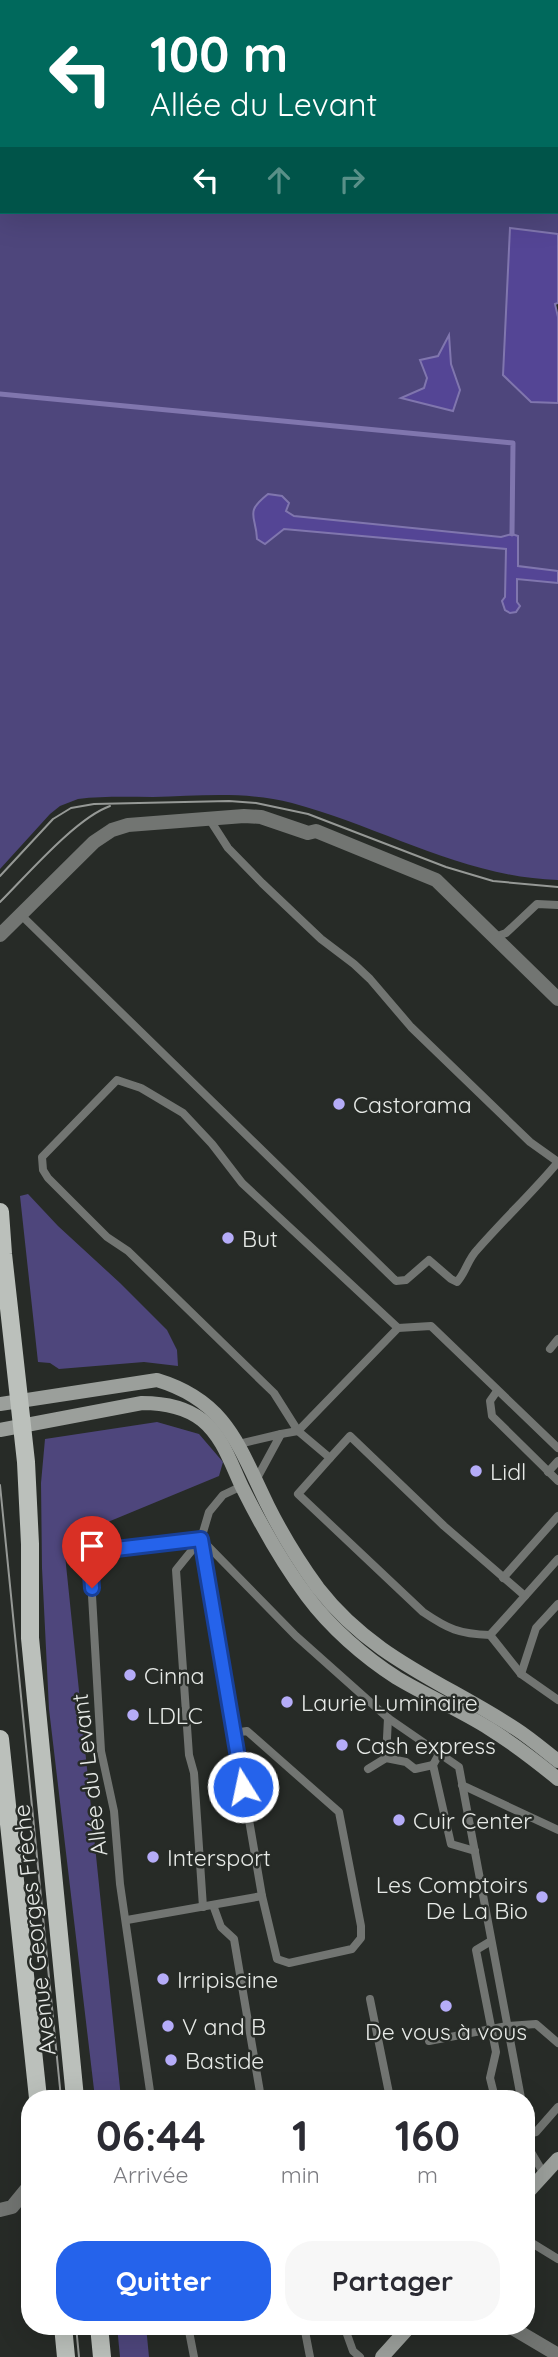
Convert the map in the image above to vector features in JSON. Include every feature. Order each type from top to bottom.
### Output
[{"type":"main road","name":"Avenue Georges Frêche","points":[[0,1213],[28,1502],[30,1639],[74,2090]]},
{"type":"main road","points":[[0,1404],[157,1380],[204,1402],[223,1420],[239,1444],[291,1548],[319,1589],[376,1646],[404,1666],[516,1729],[558,1760]]},
{"type":"main road","points":[[0,1430],[142,1403],[177,1407],[201,1419],[226,1450],[242,1486],[287,1567],[308,1598],[338,1630],[396,1677],[489,1728],[558,1779]]},
{"type":"main road","name":"Avenue Georges Frêche","points":[[0,1739],[37,2090]]},
{"type":"main road","points":[[535,2184],[558,2159]]},
{"type":"main road","points":[[64,2335],[66,2357]]},
{"type":"main road","points":[[100,2335],[102,2357]]},
{"type":"main road","points":[[382,2357],[402,2335]]},
{"type":"street","points":[[0,935],[94,842],[112,830],[128,825],[261,817],[307,833],[316,831],[436,880],[558,999]]},
{"type":"street","points":[[0,2210],[12,2207],[21,2196]]},
{"type":"street","points":[[524,2335],[558,2355]]},
{"type":"lane","points":[[20,914],[396,1281],[405,1280],[429,1260],[457,1282],[474,1252],[537,1188],[558,1162],[530,1142],[411,1027],[370,979],[321,939],[262,883],[228,848],[210,820]]},
{"type":"lane","points":[[495,937],[506,933],[537,904],[558,905]]},
{"type":"lane","points":[[330,1458],[298,1431],[274,1393],[128,1251],[107,1237],[48,1178],[43,1170],[42,1157],[117,1080],[141,1088],[183,1113],[212,1144],[242,1183],[398,1328]]},
{"type":"lane","points":[[239,1444],[298,1431],[398,1328],[431,1326],[558,1448]]},
{"type":"lane","points":[[550,1349],[558,1339]]},
{"type":"lane","points":[[497,1391],[490,1401],[492,1416],[558,1481]]},
{"type":"lane","points":[[256,1480],[281,1434]]},
{"type":"lane","points":[[524,1596],[444,1526],[350,1436],[298,1494],[423,1612],[442,1625],[465,1634],[490,1635],[521,1674],[558,1699]]},
{"type":"lane","points":[[548,1472],[558,1461]]},
{"type":"lane","points":[[203,1907],[176,1570],[201,1539],[209,1512],[223,1495],[242,1486]]},
{"type":"lane","points":[[503,1578],[558,1516]]},
{"type":"lane","points":[[201,1539],[296,1636],[387,1718],[459,1767],[519,2090]]},
{"type":"lane","points":[[201,1539],[234,1733],[262,1896],[277,1959],[289,1963],[352,1950],[361,1938],[361,1926],[339,1812],[247,1731],[234,1733]]},
{"type":"lane","name":"Allée du Levant","points":[[149,2090],[120,1884],[114,1811],[101,1751],[90,1561],[99,1551],[201,1539]]},
{"type":"lane","points":[[490,1635],[558,1559]]},
{"type":"lane","points":[[521,1674],[536,1628],[558,1604]]},
{"type":"lane","points":[[386,1758],[387,1718]]},
{"type":"lane","points":[[439,1754],[433,1765],[451,1844],[475,1851]]},
{"type":"lane","points":[[368,1769],[386,1758],[406,1762],[415,1769],[433,1765]]},
{"type":"lane","points":[[462,1785],[558,1830]]},
{"type":"lane","points":[[127,1920],[262,1896]]},
{"type":"lane","points":[[213,1905],[220,1927],[234,1940],[260,2090]]},
{"type":"lane","points":[[491,1941],[476,1950],[496,2052],[490,2078],[493,2090]]},
{"type":"lane","points":[[370,1999],[388,2090]]},
{"type":"lane","points":[[429,2041],[507,2026],[537,2024],[558,2043]]},
{"type":"lane","points":[[535,2132],[558,2107]]},
{"type":"lane","points":[[535,2159],[544,2174]]},
{"type":"lane","points":[[535,2246],[558,2259]]},
{"type":"lane","points":[[190,2335],[194,2357]]},
{"type":"lane","points":[[306,2335],[310,2357]]},
{"type":"lane","points":[[348,2335],[354,2351],[360,2357]]},
{"type":"shaded area","points":[[0,214],[558,214],[558,234],[511,228],[531,402],[558,403],[558,880],[523,877],[456,861],[292,803],[223,795],[78,799],[60,806],[50,814],[0,869]]},
{"type":"shaded area","points":[[510,228],[558,234],[558,303],[555,304],[558,317],[558,403],[531,402],[503,375]]},
{"type":"shaded area","points":[[449,335],[451,364],[460,390],[453,411],[401,398],[424,388],[427,378],[420,360],[438,356]]},
{"type":"shaded area","points":[[268,494],[282,496],[289,503],[286,511],[294,516],[501,537],[512,534],[518,536],[518,566],[558,571],[558,583],[517,579],[517,602],[520,606],[516,612],[510,613],[505,610],[502,601],[505,597],[506,549],[284,529],[265,544],[257,539],[253,515],[256,506]]},
{"type":"shaded area","points":[[28,1194],[167,1330],[177,1350],[178,1366],[144,1362],[59,1369],[50,1363],[38,1362],[20,1196]]},
{"type":"shaded area","points":[[157,1422],[199,1434],[223,1462],[219,1476],[74,1536],[65,1555],[120,2090],[94,2090],[49,1709],[42,1568],[41,1483],[45,1439]]},
{"type":"shaded area","points":[[118,2335],[147,2335],[149,2357],[120,2357]]},
{"type":"waterway","points":[[0,394],[513,443],[512,534]]},
{"type":"tram line","points":[[0,876],[53,819],[71,808],[94,804],[229,801],[256,803],[308,814],[446,867],[493,881],[558,887]]},
{"type":"tram line","points":[[0,902],[67,835],[82,822],[110,806]]},
{"type":"tram line","points":[[0,1485],[60,2090]]},
{"type":"tram line","points":[[77,2335],[79,2357]]},
{"type":"place","name":"Castorama","points":[[339,1104]]},
{"type":"place","name":"But","points":[[228,1238]]},
{"type":"place","name":"Lidl","points":[[476,1471]]},
{"type":"place","name":"Cinna","points":[[130,1675]]},
{"type":"place","name":"Laurie Luminaire","points":[[287,1702]]},
{"type":"place","name":"LDLC","points":[[133,1715]]},
{"type":"place","name":"Cash express","points":[[342,1745]]},
{"type":"place","name":"Cuir Center","points":[[399,1820]]},
{"type":"place","name":"Intersport","points":[[153,1857]]},
{"type":"place","name":"Les Comptoirs De La Bio","points":[[542,1897]]},
{"type":"place","name":"Irripiscine","points":[[163,1979]]},
{"type":"place","name":"De vous à vous","points":[[446,2006]]},
{"type":"place","name":"V and B","points":[[168,2026]]},
{"type":"place","name":"Bastide","points":[[171,2060]]},
{"type":"route","points":[[92,1588],[90,1561],[99,1551],[201,1539],[243,1787]]}]
